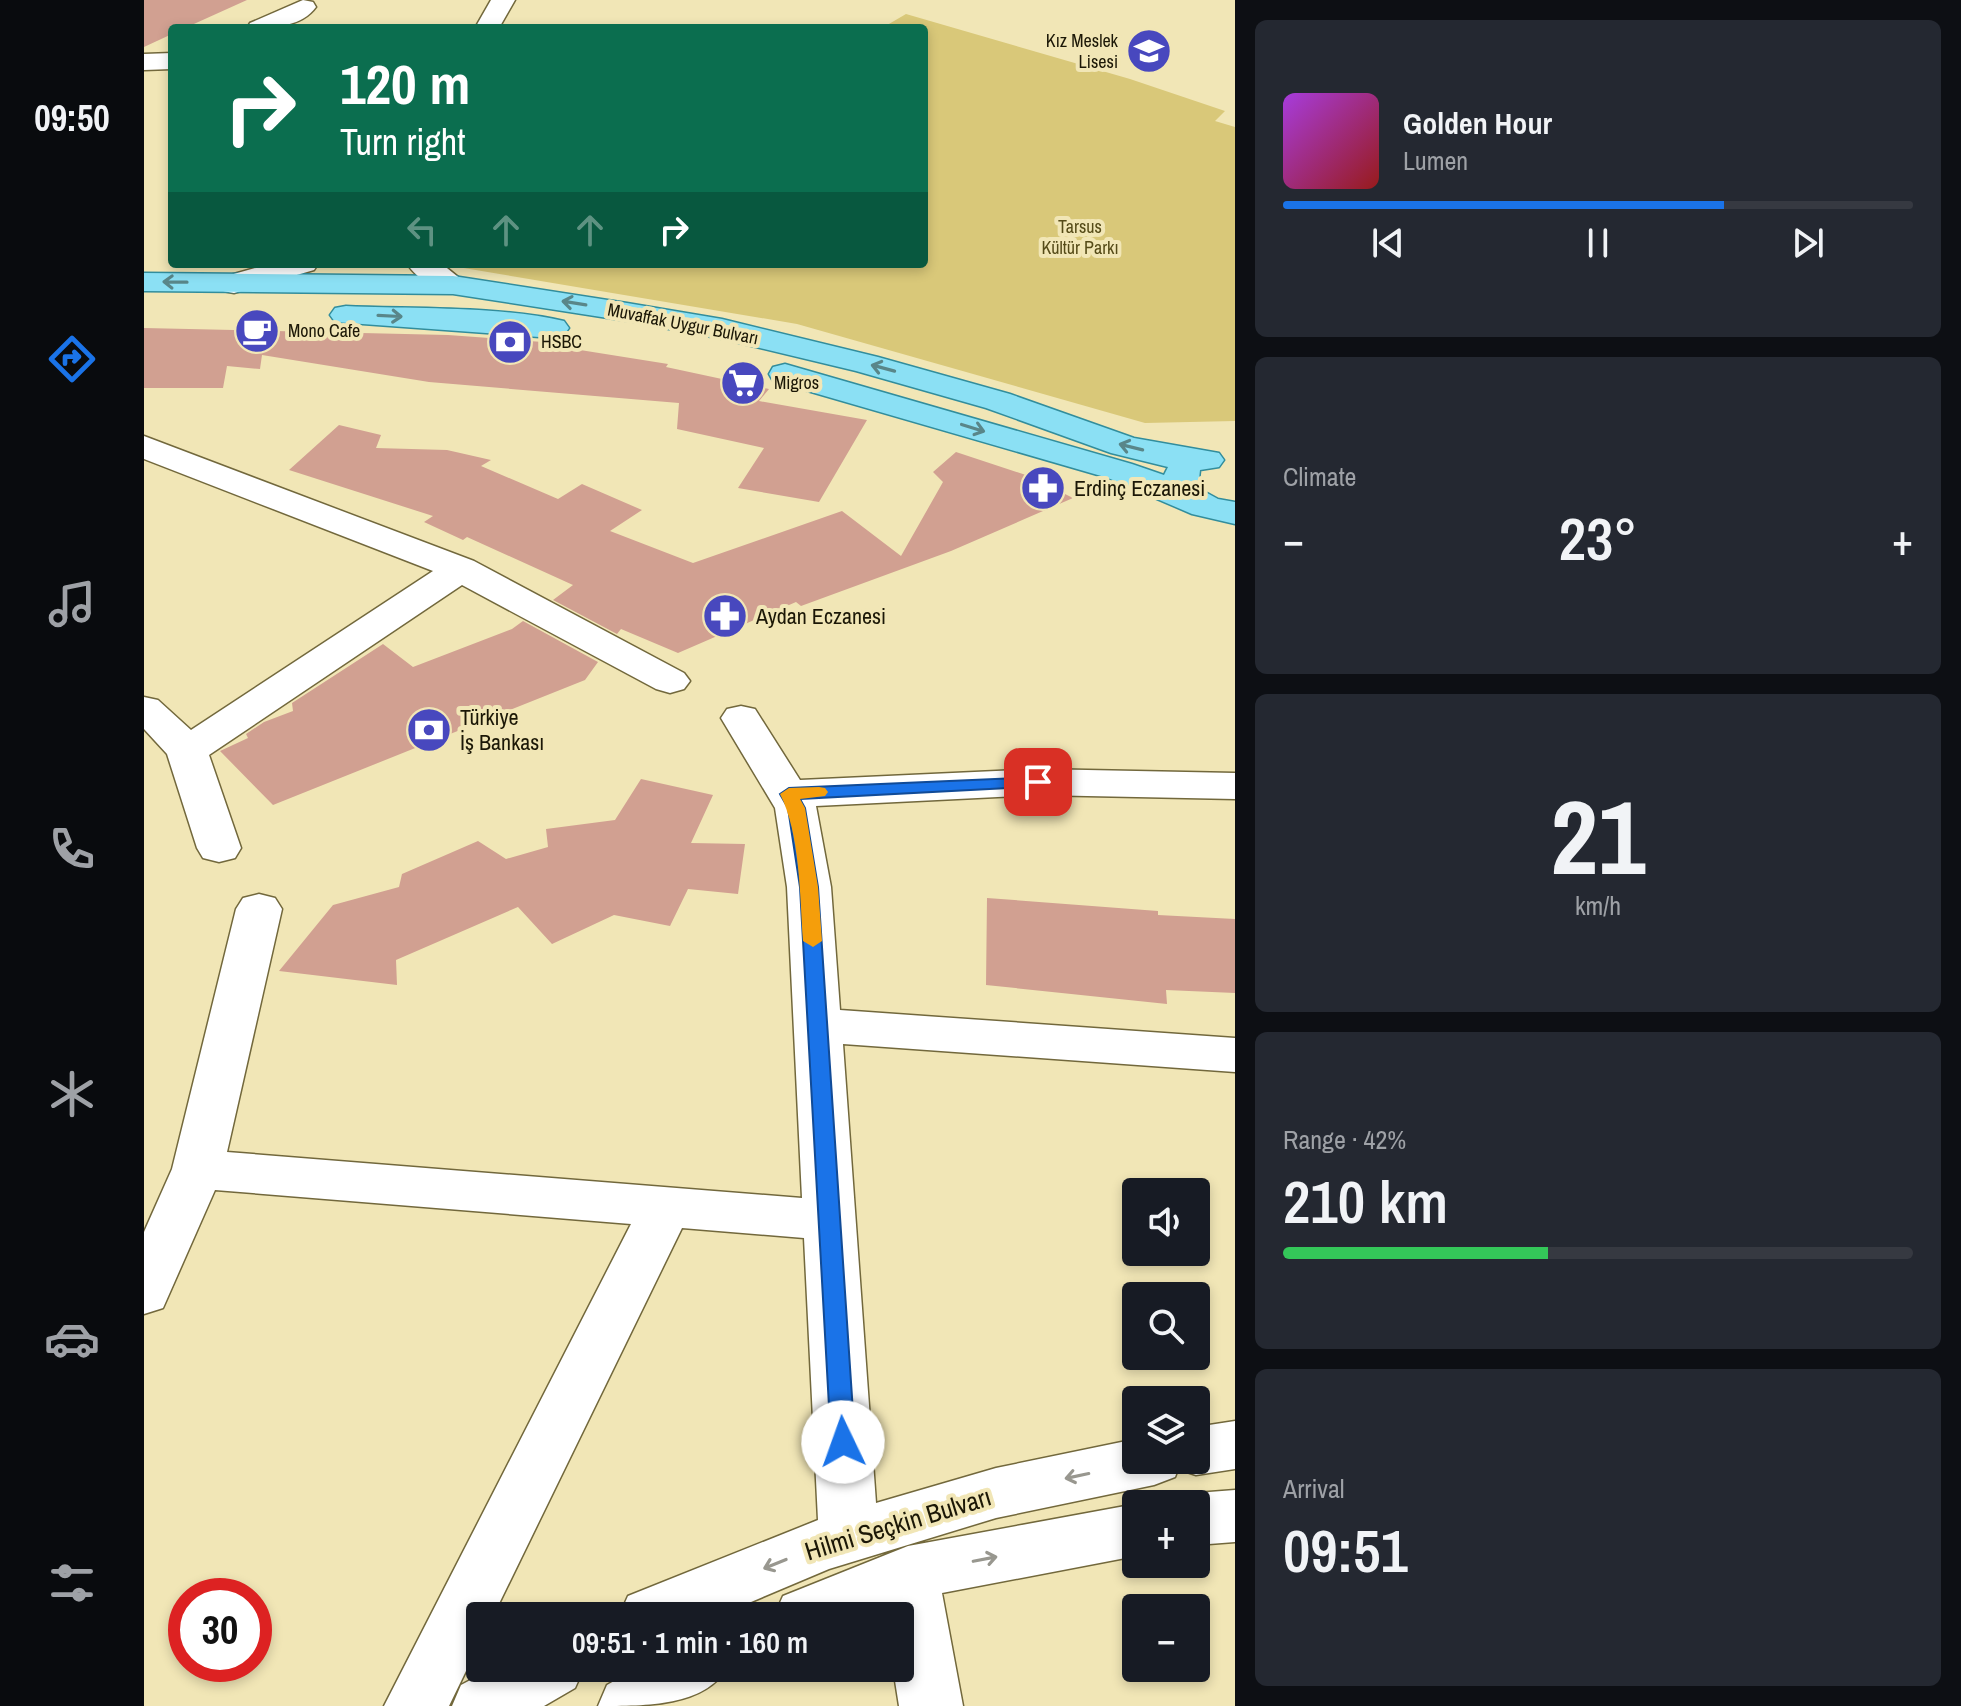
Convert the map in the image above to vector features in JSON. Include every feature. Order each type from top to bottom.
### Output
[{"type":"main road","name":"Muvaffak Uygur Bulvarı","points":[[144,282],[453,285],[722,329],[943,384],[1123,446],[1165,456],[1221,460]]},
{"type":"main road","name":"Muvaffak Uygur Bulvarı","points":[[144,312],[401,316],[508,323],[634,339],[752,364],[907,408],[1120,471],[1214,510],[1235,513]]},
{"type":"main road","points":[[1186,496],[1179,487],[1178,478],[1183,470],[1221,460]]},
{"type":"street","points":[[268,24],[304,7],[275,0]]},
{"type":"street","points":[[489,24],[503,0]]},
{"type":"street","points":[[144,62],[168,61]]},
{"type":"street","points":[[234,284],[289,268]]},
{"type":"street","points":[[428,268],[453,285]]},
{"type":"street","points":[[144,446],[461,569],[670,681]]},
{"type":"street","points":[[187,751],[461,569]]},
{"type":"street","points":[[144,709],[164,724],[187,751],[219,848]]},
{"type":"street","points":[[741,718],[796,808],[809,887],[849,1538]]},
{"type":"street","points":[[789,794],[1038,782],[1235,786]]},
{"type":"street","points":[[144,1293],[198,1169],[259,909]]},
{"type":"street","points":[[818,1025],[1235,1055]]},
{"type":"street","points":[[198,1169],[830,1220]]},
{"type":"street","points":[[416,1706],[666,1207]]},
{"type":"street","points":[[1210,1449],[1235,1445]]},
{"type":"street","name":"Hilmi Seçkin Bulvarı","points":[[684,1602],[818,1546],[996,1493],[1122,1467]]},
{"type":"street","points":[[1210,1518],[1235,1516]]},
{"type":"street","points":[[839,1602],[908,1573],[1122,1533]]},
{"type":"street","points":[[908,1573],[931,1706]]},
{"type":"street","points":[[484,1706],[528,1682]]},
{"type":"street","points":[[630,1706],[672,1682]]},
{"type":"green space","name":"Tarsus Kültür Parkı","points":[[906,14],[1130,79],[1225,111],[1215,121],[1235,127],[1235,421],[1145,423],[797,324],[464,268],[928,268],[928,24],[889,24]]},
{"type":"building","points":[[144,0],[247,0],[194,24],[168,24],[168,36],[144,47]]},
{"type":"building","points":[[144,328],[448,335],[557,343],[555,346],[668,364],[666,367],[769,389],[759,401],[867,420],[819,502],[738,488],[764,448],[677,429],[679,403],[429,382],[262,355],[260,369],[227,366],[223,388],[144,388]]},
{"type":"building","points":[[339,425],[381,435],[376,448],[447,450],[491,460],[481,466],[558,499],[582,484],[642,510],[610,531],[693,563],[842,511],[901,556],[943,482],[933,472],[956,452],[1029,476],[1073,498],[951,551],[801,606],[796,602],[678,653],[621,629],[617,634],[553,600],[573,585],[467,537],[463,540],[424,522],[433,516],[289,470]]},
{"type":"building","points":[[523,621],[598,662],[585,680],[273,805],[220,751],[248,738],[246,734],[264,722],[293,711],[292,703],[383,644],[413,667],[512,629]]},
{"type":"building","points":[[641,779],[713,795],[691,843],[745,844],[738,894],[688,889],[670,926],[614,915],[552,944],[518,907],[396,960],[397,985],[279,971],[333,905],[399,887],[402,874],[478,841],[506,859],[548,847],[546,829],[615,820]]},
{"type":"building","points":[[987,898],[1158,911],[1158,915],[1235,919],[1235,993],[1166,990],[1167,1004],[986,985]]},
{"type":"slow traffic","points":[[813,941],[801,835],[796,808],[789,794],[819,792]]},
{"type":"place","name":"Kız Meslek Lisesi","points":[[1149,51]]},
{"type":"place","name":"Mono Cafe","points":[[257,331]]},
{"type":"place","name":"HSBC","points":[[510,342]]},
{"type":"place","name":"Migros","points":[[743,383]]},
{"type":"place","name":"Erdinç Eczanesi","points":[[1043,488]]},
{"type":"place","name":"Aydan Eczanesi","points":[[725,616]]},
{"type":"place","name":"Türkiye İş Bankası","points":[[429,730]]},
{"type":"route","points":[[843,1442],[809,887],[796,808],[789,794],[1038,782]]}]
